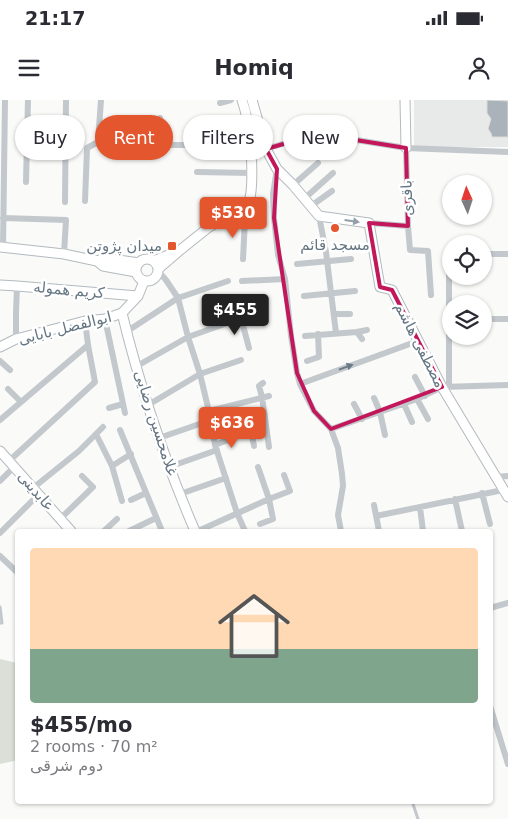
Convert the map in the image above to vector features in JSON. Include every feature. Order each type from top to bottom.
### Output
[{"type":"street","points":[[4,100],[2,143],[4,200],[1,248],[64,254],[97,261],[103,266],[137,268]]},
{"type":"street","points":[[26,182],[28,100]]},
{"type":"street","points":[[65,202],[66,100]]},
{"type":"street","points":[[85,201],[86,148],[98,142],[101,100]]},
{"type":"street","points":[[220,103],[231,100]]},
{"type":"street","points":[[242,100],[250,115]]},
{"type":"street","points":[[252,100],[252,115]]},
{"type":"street","name":"باقری","points":[[369,223],[408,226],[405,100]]},
{"type":"street","points":[[273,147],[318,134],[406,148],[508,152]]},
{"type":"street","points":[[156,267],[209,226],[248,204],[251,200],[251,160]]},
{"type":"street","points":[[272,160],[277,169],[305,198],[319,216],[332,294],[336,333]]},
{"type":"street","points":[[293,185],[318,163]]},
{"type":"street","points":[[277,169],[273,194],[274,218],[278,255],[285,279],[297,373],[300,384],[314,411],[331,429],[338,448],[343,486],[338,515],[341,529]]},
{"type":"street","points":[[197,172],[252,173]]},
{"type":"street","points":[[305,198],[333,173]]},
{"type":"street","points":[[311,206],[332,191]]},
{"type":"street","points":[[238,211],[245,219],[244,259]]},
{"type":"street","points":[[319,216],[369,223]]},
{"type":"street","points":[[3,218],[66,220],[64,254]]},
{"type":"street","name":"مصطفی هاشم","points":[[369,223],[380,287],[392,290],[418,341],[505,493]]},
{"type":"street","points":[[408,226],[410,250],[428,251],[431,295]]},
{"type":"street","points":[[492,254],[508,254]]},
{"type":"street","points":[[297,264],[351,259]]},
{"type":"street","points":[[156,267],[157,275],[153,280],[144,281],[139,278],[137,268],[141,261],[147,260],[156,267],[178,298],[200,374],[216,447],[244,529]]},
{"type":"street","points":[[242,281],[285,279]]},
{"type":"street","name":"ابوالفضل بابایی","points":[[0,347],[16,339],[85,322],[106,319],[122,313],[138,296],[144,281]]},
{"type":"street","points":[[126,332],[178,298],[228,282]]},
{"type":"street","name":"کریم هموله","points":[[0,285],[138,296]]},
{"type":"street","points":[[16,339],[17,286]]},
{"type":"street","points":[[304,296],[356,291]]},
{"type":"street","name":"غلامحسین رضایی","points":[[122,313],[148,406],[169,467],[196,529]]},
{"type":"street","points":[[334,314],[350,314]]},
{"type":"street","points":[[137,366],[188,337],[241,318],[250,317]]},
{"type":"street","points":[[241,318],[250,348]]},
{"type":"street","points":[[106,319],[125,412]]},
{"type":"street","points":[[492,319],[508,319]]},
{"type":"street","points":[[0,481],[11,464],[95,382],[85,322]]},
{"type":"street","points":[[305,336],[367,330]]},
{"type":"street","points":[[357,332],[362,339]]},
{"type":"street","points":[[306,361],[319,357],[318,334]]},
{"type":"street","points":[[300,384],[418,341]]},
{"type":"street","points":[[2,415],[21,402],[88,345]]},
{"type":"street","points":[[446,387],[449,345]]},
{"type":"street","points":[[148,406],[200,374],[241,360]]},
{"type":"street","points":[[0,361],[10,370]]},
{"type":"street","points":[[415,377],[425,396]]},
{"type":"street","points":[[263,383],[259,386],[265,397],[269,447]]},
{"type":"street","points":[[331,429],[404,404],[446,387],[508,385]]},
{"type":"street","points":[[8,389],[21,402]]},
{"type":"street","points":[[209,411],[265,397]]},
{"type":"street","points":[[374,398],[380,412],[385,435]]},
{"type":"street","points":[[417,399],[428,419]]},
{"type":"street","points":[[109,408],[123,404]]},
{"type":"street","points":[[354,404],[362,418]]},
{"type":"street","points":[[404,404],[412,422]]},
{"type":"street","points":[[159,438],[211,420]]},
{"type":"street","points":[[0,533],[36,491],[103,427]]},
{"type":"street","points":[[120,430],[161,529]]},
{"type":"street","points":[[169,467],[251,431],[254,446]]},
{"type":"street","points":[[96,434],[112,466],[122,501]]},
{"type":"street","name":"عابدینی","points":[[0,452],[36,491],[64,527]]},
{"type":"street","points":[[112,466],[131,454]]},
{"type":"street","points":[[258,467],[269,499],[273,518],[260,524]]},
{"type":"street","points":[[202,529],[269,499],[290,492],[284,475]]},
{"type":"street","points":[[64,527],[93,487],[82,476]]},
{"type":"street","points":[[496,477],[508,476]]},
{"type":"street","points":[[180,494],[226,478]]},
{"type":"street","points":[[131,500],[146,493]]},
{"type":"street","points":[[376,516],[482,493],[505,493]]},
{"type":"street","points":[[482,493],[490,524]]},
{"type":"street","points":[[455,499],[462,529]]},
{"type":"street","points":[[374,505],[379,529]]},
{"type":"street","points":[[420,507],[423,529]]},
{"type":"street","points":[[133,529],[156,518]]},
{"type":"street","points":[[106,529],[117,520]]},
{"type":"street","points":[[0,556],[15,571]]},
{"type":"street","points":[[493,607],[508,602]]},
{"type":"street","points":[[493,716],[508,764]]},
{"type":"lane","points":[[0,607],[2,623],[0,623]]},
{"type":"lane","points":[[413,804],[418,819]]},
{"type":"highlighted area","points":[[318,134],[406,148],[408,226],[369,223],[380,287],[392,290],[442,387],[331,429],[314,411],[297,373],[274,218],[277,169],[266,149]]},
{"type":"shaded area","points":[[414,100],[508,100],[508,147],[414,147]]},
{"type":"shaded area","points":[[0,659],[15,663],[15,761],[0,764]]},
{"type":"building","points":[[487,100],[508,101],[508,137],[492,137],[488,129],[491,119],[487,113]]},
{"type":"place","name":"مسجد قائم","points":[[335,228]]},
{"type":"place","name":"میدان پژوتن","points":[[172,246]]}]
